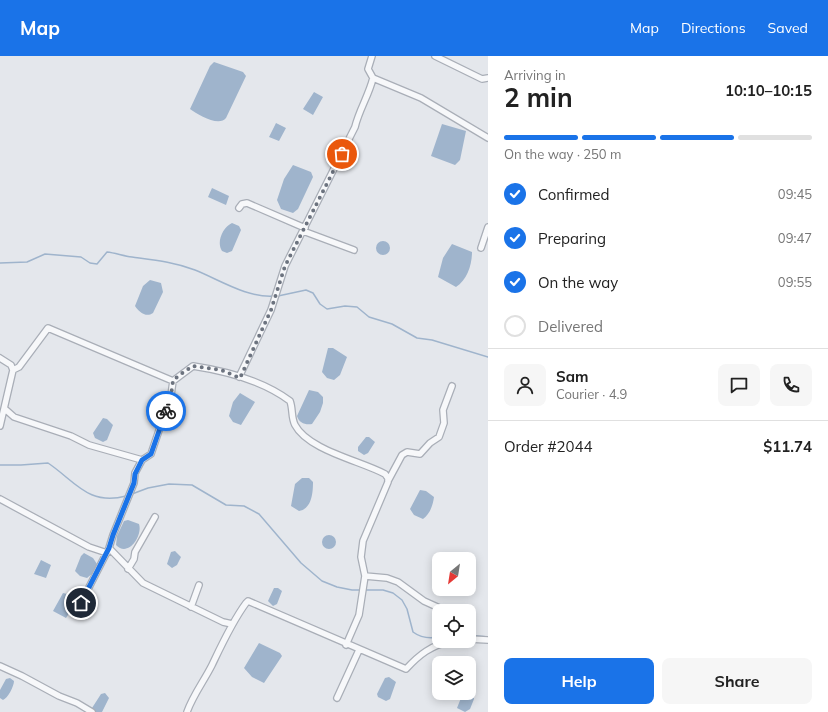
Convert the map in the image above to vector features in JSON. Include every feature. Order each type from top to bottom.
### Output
[{"type":"street","points":[[372,56],[368,69],[373,78],[421,98],[488,138]]},
{"type":"street","points":[[435,56],[482,79],[488,78]]},
{"type":"street","points":[[240,378],[274,302],[276,290],[285,266],[355,127],[358,115],[366,100],[373,78]]},
{"type":"street","points":[[239,208],[242,204],[247,203],[354,250]]},
{"type":"street","points":[[481,248],[488,228]]},
{"type":"street","points":[[13,370],[19,367],[48,328],[173,381]]},
{"type":"street","points":[[0,358],[11,365],[13,370],[0,426]]},
{"type":"street","points":[[81,603],[108,551],[134,483],[135,474],[142,460],[151,454],[171,395],[173,381],[193,366],[221,370],[267,387],[290,401],[295,425],[304,435],[336,455],[384,473],[388,478],[388,482]]},
{"type":"street","points":[[346,645],[359,615],[364,576],[361,557],[363,541],[388,482],[402,455],[407,452],[420,454],[430,443],[439,437],[444,423],[443,410],[452,386]]},
{"type":"street","points":[[5,409],[14,417],[71,436],[89,445],[142,460]]},
{"type":"street","points":[[0,499],[89,547],[116,554],[128,569],[143,583],[232,624]]},
{"type":"street","points":[[128,569],[134,559],[135,552],[155,516]]},
{"type":"street","points":[[364,576],[387,578],[398,582],[424,601],[432,605]]},
{"type":"street","points":[[191,606],[199,585]]},
{"type":"street","points":[[185,712],[211,667],[232,624],[248,602],[346,645],[406,669],[432,647]]},
{"type":"street","points":[[476,640],[488,640]]},
{"type":"street","points":[[337,698],[359,650]]},
{"type":"street","points":[[0,666],[59,696],[80,704],[92,712]]},
{"type":"water","points":[[214,62],[243,72],[246,76],[226,118],[219,121],[214,121],[203,117],[190,109],[210,66]]},
{"type":"water","points":[[314,92],[323,97],[313,115],[303,109]]},
{"type":"water","points":[[276,123],[286,128],[279,141],[269,137]]},
{"type":"water","points":[[442,124],[466,131],[460,160],[455,165],[431,156]]},
{"type":"water","points":[[293,165],[311,172],[313,177],[298,209],[293,213],[281,209],[277,200],[284,179]]},
{"type":"water","points":[[212,188],[229,196],[226,205],[208,197]]},
{"type":"water","points":[[232,223],[239,226],[241,230],[232,251],[227,253],[222,251],[220,247],[220,239],[223,231]]},
{"type":"water","points":[[380,241],[386,241],[390,245],[390,251],[386,255],[380,255],[376,251],[376,245]]},
{"type":"water","points":[[452,244],[472,252],[468,272],[460,284],[456,287],[438,277],[443,258]]},
{"type":"water","points":[[150,280],[161,283],[163,292],[153,313],[145,315],[135,306],[143,286]]},
{"type":"water","points":[[328,348],[333,348],[347,357],[340,375],[334,380],[327,378],[322,372]]},
{"type":"water","points":[[309,390],[318,392],[323,397],[323,403],[320,412],[312,424],[305,424],[301,422],[297,416]]},
{"type":"water","points":[[240,393],[255,402],[241,425],[233,422],[229,416],[233,402]]},
{"type":"water","points":[[103,418],[107,419],[113,425],[107,440],[103,442],[95,438],[93,433]]},
{"type":"water","points":[[366,437],[369,437],[375,442],[368,453],[364,455],[358,451],[358,447]]},
{"type":"water","points":[[302,478],[309,478],[313,482],[313,490],[311,500],[307,507],[299,511],[291,506],[295,484]]},
{"type":"water","points":[[420,490],[426,491],[434,497],[428,515],[423,519],[414,515],[410,509]]},
{"type":"water","points":[[128,520],[139,524],[140,529],[134,544],[125,549],[116,545],[117,536],[124,521]]},
{"type":"water","points":[[326,535],[332,535],[336,539],[336,545],[332,549],[326,549],[322,545],[322,539]]},
{"type":"water","points":[[175,551],[181,557],[177,565],[172,568],[167,564],[171,552]]},
{"type":"water","points":[[84,553],[93,558],[97,564],[93,573],[87,578],[80,576],[75,571],[81,556]]},
{"type":"water","points":[[41,560],[51,565],[46,578],[34,574]]},
{"type":"water","points":[[274,588],[278,588],[282,591],[277,604],[273,606],[268,601]]},
{"type":"water","points":[[63,593],[77,601],[66,618],[53,611]]},
{"type":"water","points":[[259,643],[280,653],[282,656],[264,683],[252,677],[244,668]]},
{"type":"water","points":[[389,677],[396,682],[390,699],[386,701],[378,697],[377,694],[385,678]]},
{"type":"water","points":[[10,678],[14,681],[13,686],[9,694],[3,700],[0,698],[0,690],[6,679]]},
{"type":"water","points":[[105,693],[109,698],[102,712],[95,712],[92,708],[101,694]]},
{"type":"water","points":[[460,700],[474,700],[470,709],[465,712],[457,708]]},
{"type":"waterway","points":[[0,263],[27,262],[45,254],[81,257],[90,263],[97,264],[107,252],[179,265],[195,270],[234,288],[254,294],[274,296]]},
{"type":"waterway","points":[[278,296],[306,290],[313,293],[320,304],[327,309],[345,306],[357,307],[369,317],[392,324],[417,338],[432,340],[488,357]]},
{"type":"waterway","points":[[0,465],[48,463],[83,490],[92,495],[102,498],[126,496]]},
{"type":"waterway","points":[[132,494],[148,488],[169,484],[192,485],[226,505],[244,506],[259,514],[301,563],[322,581],[337,587],[352,590],[383,590],[393,593],[402,600],[407,609],[413,632],[425,638],[432,638]]},
{"type":"waterway","points":[[476,636],[488,637]]},
{"type":"way so far","points":[[166,411],[171,395],[173,381],[193,366],[221,370],[240,378],[271,310],[276,290],[285,266],[342,154]]},
{"type":"route","points":[[81,603],[109,548],[134,483],[135,474],[142,460],[151,454],[166,411]]}]
